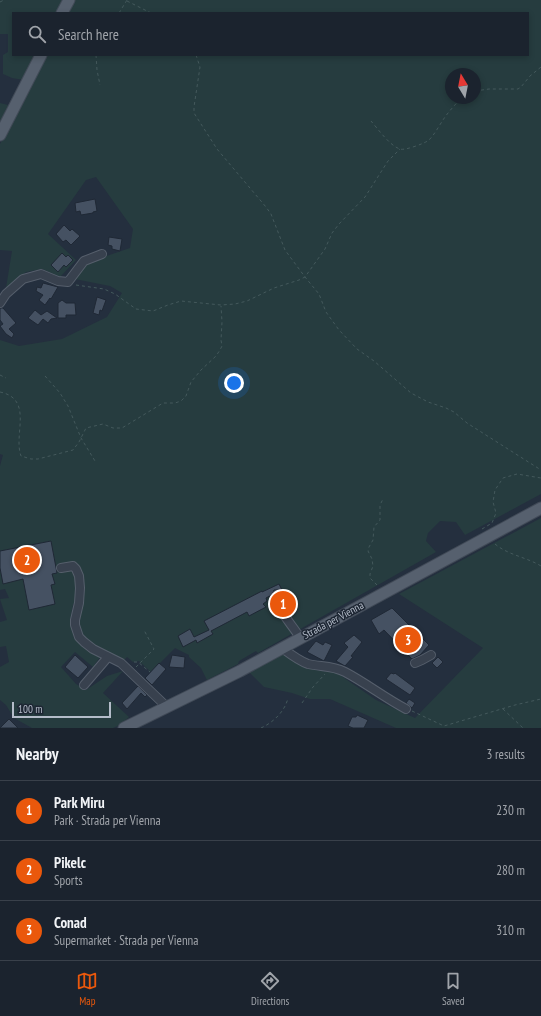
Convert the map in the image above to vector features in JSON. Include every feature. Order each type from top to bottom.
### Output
[{"type":"main road","points":[[63,12],[69,0]]},
{"type":"main road","points":[[0,135],[40,56]]},
{"type":"main road","name":"Strada per Vienna","points":[[125,728],[282,648],[492,536],[541,508]]},
{"type":"street","points":[[0,303],[6,294],[23,279],[41,274],[58,281],[68,282],[84,261],[102,254]]},
{"type":"street","points":[[61,568],[73,566],[79,576],[80,595],[75,626],[84,642],[93,649],[121,663],[168,707]]},
{"type":"street","points":[[277,595],[277,600],[282,611],[300,638]]},
{"type":"street","points":[[282,648],[301,661],[309,664],[329,666],[344,671],[387,699],[406,709]]},
{"type":"street","points":[[415,663],[431,655]]},
{"type":"street","points":[[84,685],[108,657]]},
{"type":"path","points":[[0,2],[4,0]]},
{"type":"path","points":[[120,12],[127,1],[149,12]]},
{"type":"path","points":[[96,56],[100,85]]},
{"type":"path","points":[[196,56],[200,67],[194,113],[217,149],[266,206],[271,214],[285,250],[319,294],[326,312],[348,340],[411,393],[428,402],[454,412],[467,423],[541,470]]},
{"type":"path","points":[[481,90],[518,89],[541,67]]},
{"type":"path","points":[[370,121],[388,140],[400,149],[409,149],[430,140],[448,112],[456,104]]},
{"type":"path","points":[[68,282],[104,290],[115,294],[136,309],[149,311],[181,301],[221,305],[247,301],[274,288],[305,277],[325,250],[332,233],[338,224],[365,197],[388,161],[400,149]]},
{"type":"path","points":[[0,392],[7,393],[12,396],[20,410],[21,430],[19,446],[21,456],[31,459],[38,459],[73,450],[86,428],[103,424],[113,428],[122,428],[163,403],[175,403],[181,401],[186,396],[191,382],[216,356],[222,346],[221,305]]},
{"type":"path","points":[[0,375],[6,378]]},
{"type":"path","points":[[45,376],[60,393],[68,406],[81,438],[95,461]]},
{"type":"path","points":[[480,530],[492,523],[496,513],[493,502],[495,490],[503,478],[517,474],[541,478]]},
{"type":"path","points":[[383,499],[380,505],[380,520],[374,527],[373,540],[368,551],[372,559],[373,566],[370,578],[385,592]]},
{"type":"path","points":[[492,536],[495,544],[506,552],[533,561],[541,566]]},
{"type":"path","points":[[141,664],[154,649],[144,630]]},
{"type":"path","points":[[134,662],[138,662],[150,672]]},
{"type":"path","points":[[302,703],[313,687],[326,674],[329,666]]},
{"type":"path","points":[[261,728],[274,720],[286,705],[288,698]]},
{"type":"path","points":[[406,709],[444,726],[541,699]]},
{"type":"path","points":[[503,709],[523,728]]},
{"type":"green space","points":[[0,0],[65,0],[59,12],[12,12],[12,56],[36,56],[24,80],[12,78],[3,74],[3,55],[8,52],[8,34],[0,34]]},
{"type":"green space","points":[[74,0],[541,0],[541,494],[465,535],[456,522],[440,521],[428,533],[426,541],[436,552],[258,653],[256,651],[239,661],[238,664],[207,680],[201,668],[189,657],[189,655],[175,648],[151,672],[139,661],[133,662],[127,657],[123,661],[94,646],[82,634],[80,628],[79,622],[83,591],[80,569],[60,571],[73,571],[77,582],[78,596],[73,605],[70,620],[74,638],[85,649],[100,657],[93,667],[75,652],[61,667],[76,684],[86,690],[107,676],[123,671],[103,693],[129,717],[120,725],[113,728],[32,728],[14,718],[6,705],[0,700],[0,667],[9,662],[6,646],[0,647],[0,622],[7,620],[0,599],[9,598],[5,589],[0,590],[0,466],[3,455],[0,454],[0,340],[19,346],[62,339],[107,317],[122,293],[110,286],[75,279],[86,263],[130,248],[133,229],[96,177],[86,180],[48,234],[76,260],[60,277],[42,269],[26,272],[6,288],[12,251],[0,250],[0,144],[45,56],[529,56],[529,12],[68,12]]},
{"type":"green space","points":[[0,103],[8,105],[0,123]]},
{"type":"green space","points":[[541,518],[541,728],[396,728],[330,699],[310,699],[292,693],[264,687],[248,671],[283,654],[296,663],[316,670],[337,673],[376,700],[415,718],[483,648],[399,594]]},
{"type":"building","points":[[95,199],[97,211],[81,215],[80,211],[76,212],[75,203]]},
{"type":"building","points":[[64,225],[70,231],[72,229],[80,236],[71,245],[66,240],[63,242],[56,234]]},
{"type":"building","points":[[109,237],[122,239],[120,251],[112,249],[112,246],[108,245]]},
{"type":"building","points":[[62,253],[66,257],[68,255],[73,260],[66,267],[64,265],[58,272],[51,265]]},
{"type":"building","points":[[43,283],[58,287],[51,299],[50,298],[45,305],[39,300],[43,295],[36,291],[37,287],[41,288]]},
{"type":"building","points":[[97,297],[106,300],[102,311],[100,310],[99,315],[93,313]]},
{"type":"building","points":[[62,300],[66,303],[75,303],[76,315],[66,315],[66,318],[58,318],[58,303]]},
{"type":"building","points":[[0,308],[3,308],[16,323],[9,329],[14,334],[12,338],[6,334],[0,326],[3,324],[0,320]]},
{"type":"building","points":[[35,310],[41,315],[47,311],[57,318],[51,319],[48,323],[43,319],[38,325],[28,318]]},
{"type":"building","points":[[51,541],[57,573],[52,574],[55,584],[51,585],[55,604],[29,610],[23,579],[3,584],[0,568],[0,551]]},
{"type":"building","points":[[279,584],[282,590],[274,590],[272,595],[266,598],[267,601],[263,604],[266,607],[249,616],[247,612],[211,631],[213,634],[197,643],[196,640],[183,647],[178,636],[190,629],[194,637],[209,630],[204,621],[262,591]]},
{"type":"building","points":[[392,608],[429,645],[420,655],[412,659],[384,630],[379,634],[371,620]]},
{"type":"building","points":[[354,635],[362,642],[351,656],[353,657],[345,666],[336,661],[348,647],[344,643]]},
{"type":"building","points":[[316,641],[323,645],[325,642],[332,645],[324,661],[307,652]]},
{"type":"building","points":[[75,655],[88,667],[78,678],[65,667]]},
{"type":"building","points":[[172,655],[185,657],[184,668],[169,667]]},
{"type":"building","points":[[438,657],[443,662],[437,668],[432,663]]},
{"type":"building","points":[[159,663],[166,669],[152,685],[145,678]]},
{"type":"building","points":[[391,673],[395,673],[415,688],[410,695],[386,679]]},
{"type":"building","points":[[138,686],[147,695],[145,697],[141,693],[127,709],[122,703]]},
{"type":"building","points":[[409,699],[415,703],[412,708],[406,703]]},
{"type":"building","points":[[357,715],[368,720],[364,728],[353,728],[348,726],[352,717],[356,717]]},
{"type":"building","points":[[9,719],[18,728],[0,728]]},
{"type":"place","name":"Pikelc","points":[[27,560]]},
{"type":"place","name":"Park Miru","points":[[283,604]]},
{"type":"place","name":"Conad","points":[[408,640]]}]
